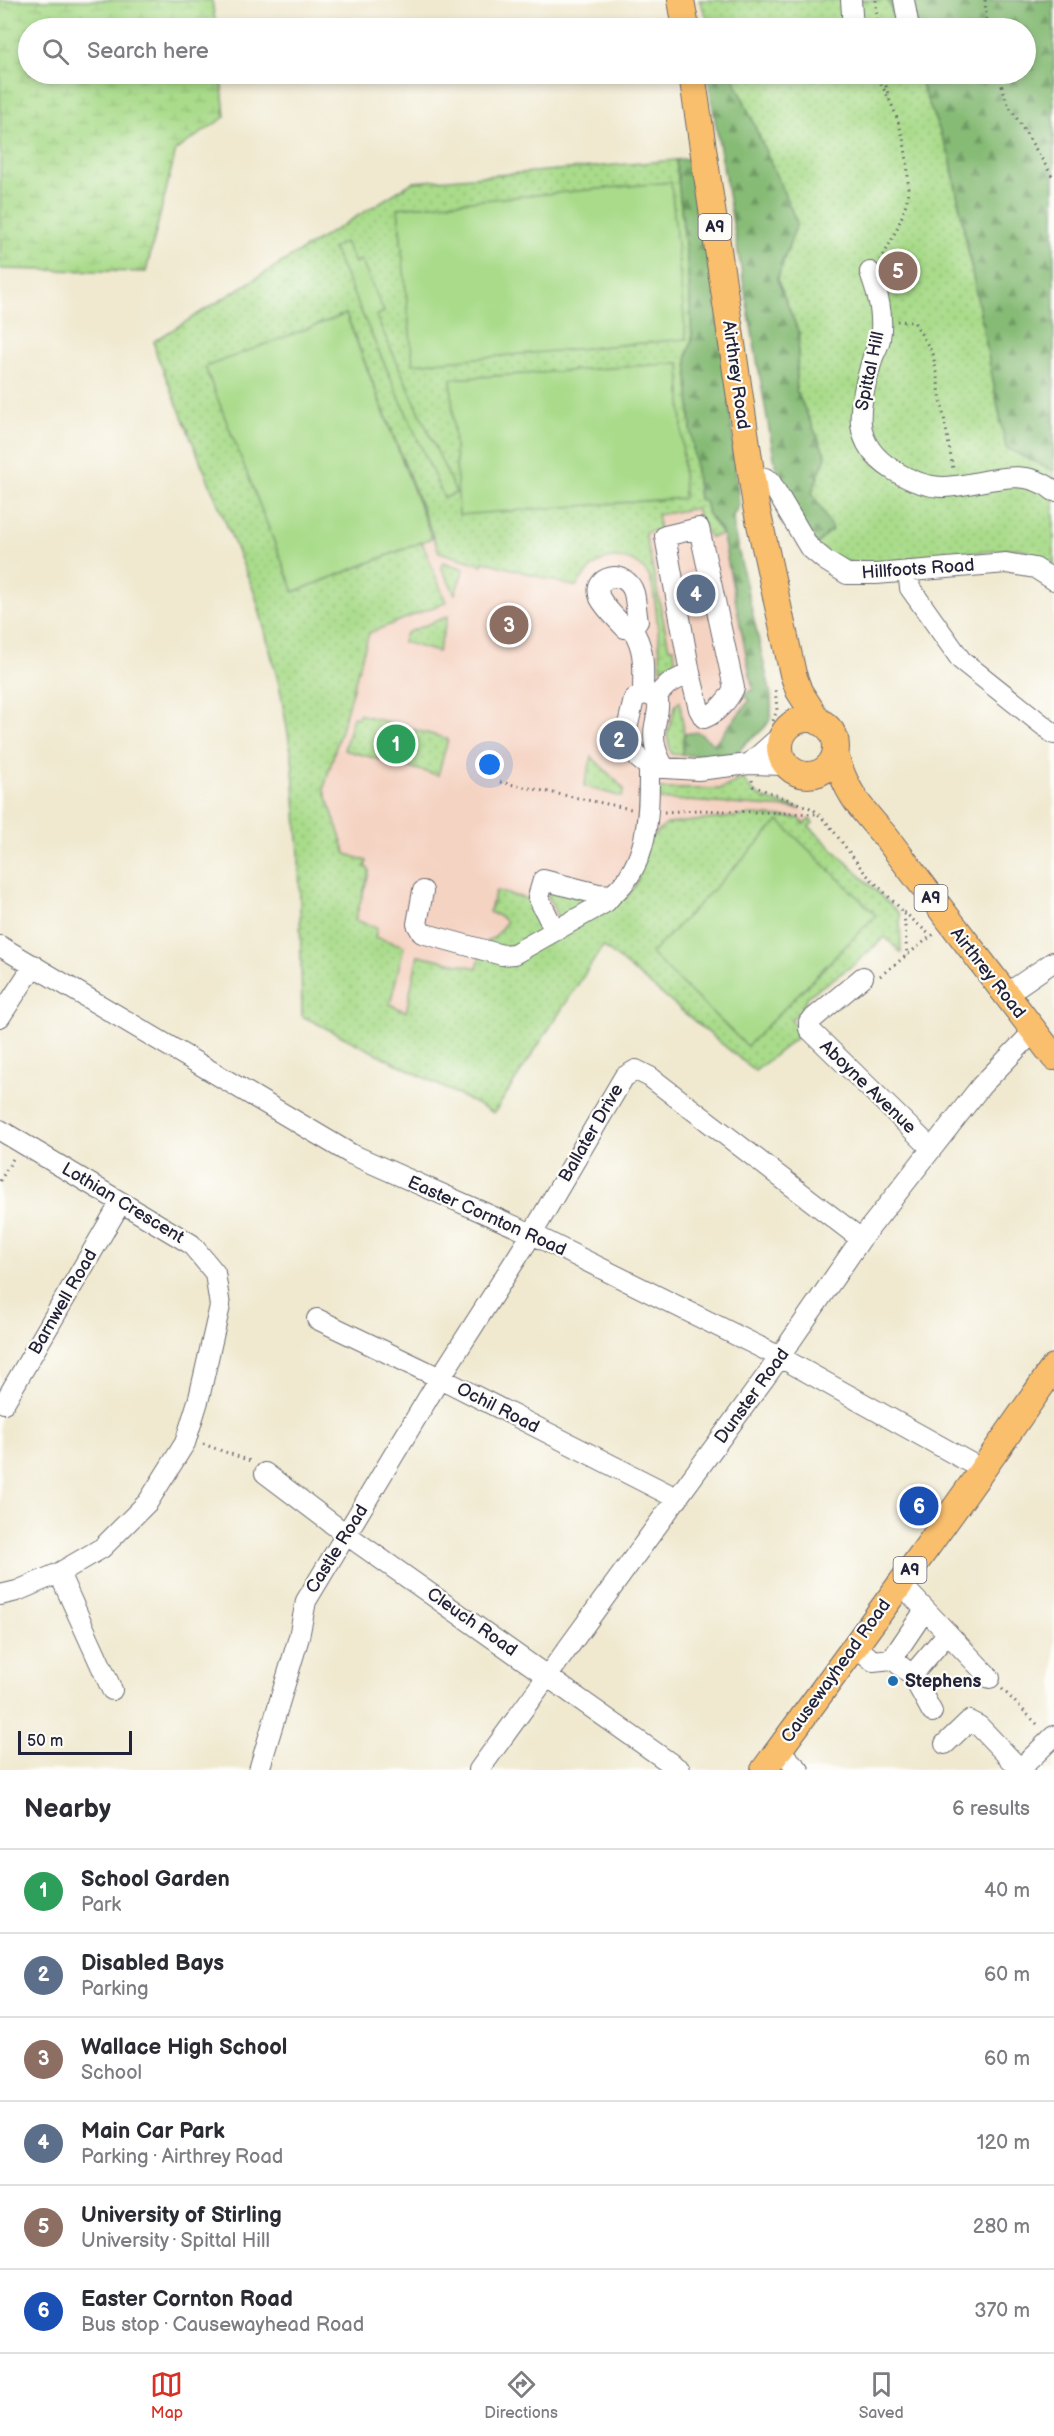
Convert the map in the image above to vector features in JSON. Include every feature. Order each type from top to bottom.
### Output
[{"type":"main road","points":[[681,0],[684,18]]},
{"type":"main road","name":"Airthrey Road","points":[[693,84],[752,480],[793,674]]},
{"type":"main road","name":"A9","points":[[793,674],[800,691],[819,722],[831,732],[835,739],[835,755],[847,789],[856,803]]},
{"type":"main road","name":"A9","points":[[793,674],[787,730],[780,750],[787,765],[794,771],[811,775],[856,803]]},
{"type":"main road","points":[[787,730],[804,720],[819,722]]},
{"type":"main road","points":[[811,775],[826,768],[835,755]]},
{"type":"main road","name":"Airthrey Road","points":[[856,803],[885,836],[940,929],[1005,995],[1028,1037],[1054,1057]]},
{"type":"main road","name":"Causewayhead Road","points":[[764,1770],[983,1470],[1054,1367]]},
{"type":"street","points":[[851,0],[852,18]]},
{"type":"street","points":[[904,0],[907,18]]},
{"type":"street","name":"Spittal Hill","points":[[870,272],[880,299],[881,321],[880,341],[873,357],[860,410],[864,441],[881,461],[907,479],[924,484],[956,486],[997,478],[1017,477],[1044,482],[1054,492]]},
{"type":"street","name":"Hillfoots Road","points":[[752,480],[765,478],[770,481],[809,548],[848,574],[876,574],[1006,563],[1051,571]]},
{"type":"street","points":[[699,528],[734,688],[731,695],[711,716],[704,718],[699,709],[690,673],[665,536],[699,528]]},
{"type":"street","points":[[908,571],[910,588],[961,660],[1054,734]]},
{"type":"street","points":[[632,628],[643,651],[649,696]]},
{"type":"street","points":[[690,673],[649,696],[634,699],[627,729],[630,744],[639,759],[656,767],[698,770],[749,764],[787,765]]},
{"type":"street","points":[[423,891],[417,924],[422,933],[502,956],[514,954],[606,902],[631,875],[645,837],[656,767],[654,729],[659,707],[658,700],[649,696]]},
{"type":"street","points":[[749,764],[787,730]]},
{"type":"street","points":[[555,931],[538,897],[543,880],[598,894],[612,895]]},
{"type":"street","name":"Easter Cornton Road","points":[[0,946],[351,1154],[532,1234],[780,1357],[983,1470]]},
{"type":"street","points":[[1005,995],[1054,963]]},
{"type":"street","points":[[0,1017],[34,965]]},
{"type":"street","name":"Aboyne Avenue","points":[[863,977],[809,1022],[809,1029],[931,1148]]},
{"type":"street","name":"Dunster Road","points":[[479,1770],[678,1499],[861,1239],[981,1086],[1028,1037]]},
{"type":"street","name":"Ballater Drive","points":[[440,1378],[532,1234],[624,1077],[636,1070],[650,1077],[861,1239]]},
{"type":"street","name":"Lothian Crescent","points":[[0,1130],[191,1244],[215,1273],[220,1306],[199,1398],[187,1438],[148,1502],[102,1548],[59,1573],[17,1591],[0,1595]]},
{"type":"street","name":"Barnwell Road","points":[[4,1403],[121,1202]]},
{"type":"street","name":"Ochil Road","points":[[317,1319],[440,1378],[678,1499]]},
{"type":"street","name":"Castle Road","points":[[260,1770],[299,1637],[306,1601],[440,1378]]},
{"type":"street","name":"Cleuch Road","points":[[265,1473],[347,1534],[680,1770]]},
{"type":"street","points":[[59,1573],[112,1690]]},
{"type":"street","points":[[900,1583],[990,1678]]},
{"type":"street","points":[[892,1659],[925,1610]]},
{"type":"street","points":[[912,1675],[948,1634]]},
{"type":"street","points":[[856,1646],[873,1661],[892,1659],[912,1675],[932,1713]]},
{"type":"street","points":[[945,1744],[969,1721],[979,1726],[1020,1769],[1053,1737]]},
{"type":"street","points":[[779,1750],[799,1770]]},
{"type":"path","points":[[876,0],[877,18]]},
{"type":"path","points":[[985,0],[986,18]]},
{"type":"path","points":[[870,272],[879,265],[888,249],[907,200],[906,155],[902,133],[879,84]]},
{"type":"path","points":[[886,84],[891,105]]},
{"type":"path","points":[[1001,84],[1008,104],[1054,178]]},
{"type":"path","points":[[881,321],[914,322],[933,354],[956,486]]},
{"type":"path","points":[[904,912],[940,929],[907,956]]},
{"type":"path","points":[[0,1181],[22,1143]]},
{"type":"path","points":[[187,1438],[263,1466],[265,1473]]},
{"type":"path","points":[[990,1678],[1053,1737]]},
{"type":"shaded area","points":[[413,182],[722,520],[742,565],[771,695],[770,719],[765,728],[743,745],[739,751],[738,756],[744,780],[752,792],[766,800],[802,809],[813,823],[809,826],[900,914],[901,953],[885,937],[856,963],[808,996],[802,1009],[791,1020],[801,1034],[755,1071],[603,946],[494,1113],[302,1016],[299,854],[292,757],[280,688],[255,594],[154,341]]},
{"type":"green space","points":[[0,0],[212,0],[215,18],[18,18],[18,84],[222,84],[225,117],[176,150],[146,272],[0,269]]},
{"type":"green space","points":[[699,0],[888,0],[895,18],[707,18]]},
{"type":"green space","points":[[888,0],[1054,0],[1054,471],[1006,448],[950,157],[921,84],[1036,84],[1036,18],[895,18]]},
{"type":"green space","points":[[709,84],[736,84],[797,223],[777,279],[799,333],[796,390],[826,456],[812,492],[832,529],[814,547],[776,469]]},
{"type":"green space","points":[[736,84],[921,84],[950,157],[1006,448],[1054,471],[1054,566],[1020,548],[856,565],[827,555],[814,547],[832,529],[812,492],[826,456],[796,390],[799,333],[777,279],[797,223]]},
{"type":"green space","points":[[696,158],[727,377],[739,505],[733,516],[734,531],[771,695],[771,716],[764,729],[745,744],[738,754],[709,756],[682,755],[684,734],[698,732],[714,744],[750,700],[742,693],[753,690],[722,532],[708,514],[705,501],[699,499],[691,429],[687,356],[692,340],[689,281],[676,160]]},
{"type":"green space","points":[[676,160],[689,281],[692,340],[687,356],[691,429],[699,499],[705,501],[708,514],[722,535],[710,537],[700,521],[696,508],[657,515],[660,530],[645,532],[669,648],[674,648],[675,661],[661,669],[653,591],[647,573],[632,561],[619,558],[602,561],[588,571],[576,587],[483,561],[482,565],[439,552],[346,314],[294,592],[422,542],[446,602],[369,633],[324,788],[346,854],[367,861],[365,867],[369,869],[355,920],[377,928],[375,937],[404,946],[390,1004],[406,1012],[418,955],[477,968],[480,957],[580,922],[627,897],[636,885],[648,840],[667,824],[751,815],[799,818],[804,824],[810,819],[813,823],[809,826],[900,914],[901,953],[885,937],[856,963],[808,996],[802,1009],[791,1020],[801,1034],[755,1071],[603,946],[494,1113],[302,1016],[299,854],[292,757],[280,688],[255,594],[156,353],[154,341],[413,182]]},
{"type":"green space","points":[[671,182],[686,339],[413,364],[398,208]]},
{"type":"green space","points":[[345,242],[355,263],[361,260],[384,312],[376,316],[456,493],[444,498],[333,248]]},
{"type":"green space","points":[[346,314],[432,538],[294,592],[205,367]]},
{"type":"green space","points":[[680,363],[684,498],[459,515],[451,379]]},
{"type":"green space","points":[[443,562],[464,569],[455,594],[441,567]]},
{"type":"green space","points":[[448,616],[438,652],[403,642],[406,633]]},
{"type":"green space","points":[[680,701],[684,734],[682,755],[671,754],[667,735],[676,704]]},
{"type":"green space","points":[[359,714],[448,739],[438,775],[344,750],[353,717],[358,718]]},
{"type":"green space","points":[[592,757],[624,789],[622,797],[584,786]]},
{"type":"green space","points":[[743,778],[760,797],[802,809],[659,799],[659,789],[721,789]]},
{"type":"green space","points":[[779,821],[876,915],[747,1046],[651,954]]},
{"type":"green space","points":[[551,889],[598,901],[558,918],[547,894]]},
{"type":"green space","points":[[496,891],[528,899],[534,903],[543,925],[539,933],[512,948],[486,944],[495,937],[506,922],[489,912]]},
{"type":"place","name":"University of Stirling","points":[[898,271]]},
{"type":"place","name":"Main Car Park","points":[[696,594]]},
{"type":"place","name":"Wallace High School","points":[[509,625]]},
{"type":"place","name":"Disabled Bays","points":[[619,740]]},
{"type":"place","name":"School Garden","points":[[396,744]]},
{"type":"place","name":"Easter Cornton Road","points":[[919,1506]]},
{"type":"place","name":"Stephens","points":[[893,1681]]}]
